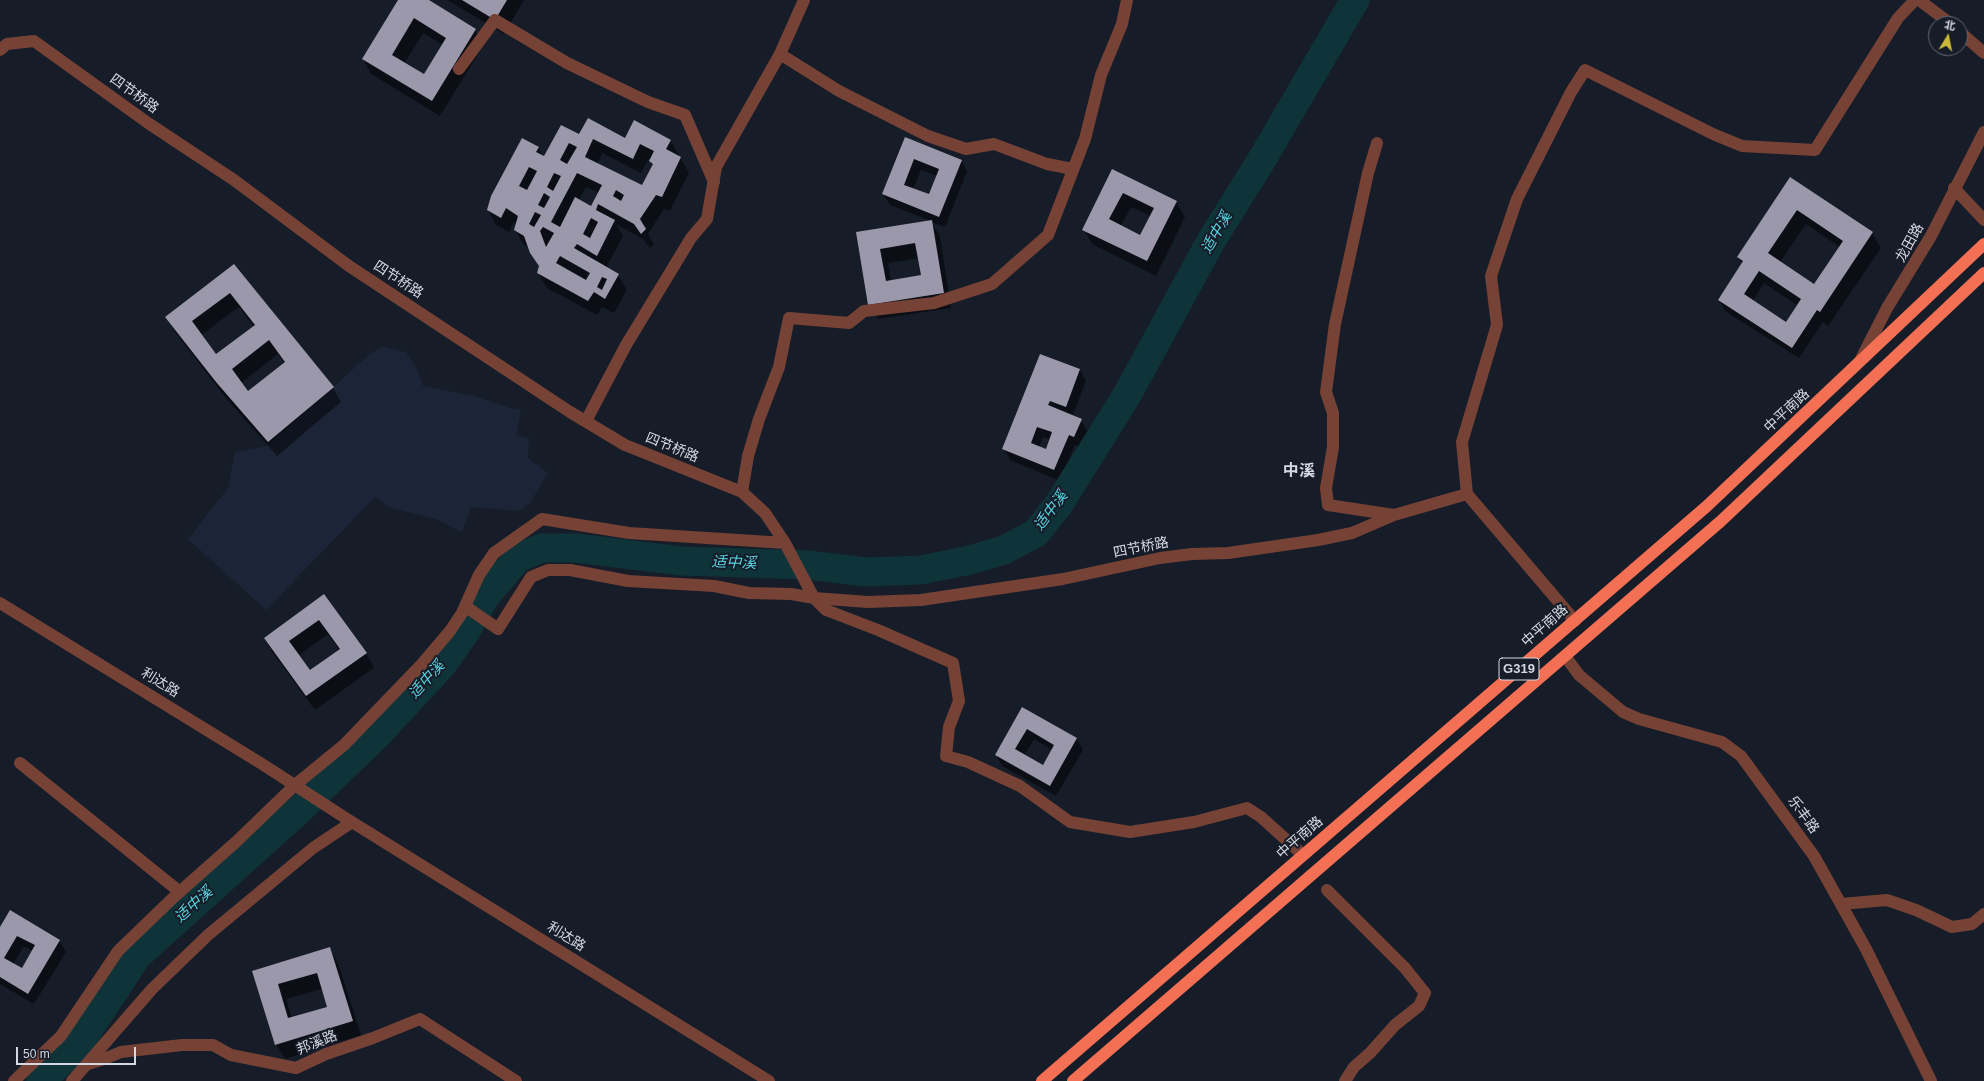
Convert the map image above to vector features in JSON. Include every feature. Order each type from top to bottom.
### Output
[{"type":"highway","name":"中平南路","points":[[1042,1081],[1707,506],[1858,365],[1984,244]]},
{"type":"highway","name":"G319","points":[[1073,1081],[1721,521],[1984,273]]},
{"type":"street","points":[[586,421],[626,345],[691,238],[707,219],[716,167],[780,54],[804,0]]},
{"type":"street","points":[[742,492],[748,456],[759,419],[779,366],[789,318],[849,323],[864,311],[934,303],[992,284],[1048,235],[1085,139],[1101,75],[1122,24],[1127,0]]},
{"type":"street","points":[[1574,620],[1467,494],[1462,442],[1496,325],[1491,276],[1517,198],[1571,92],[1585,70],[1713,134],[1742,146],[1815,150],[1898,18],[1915,0]]},
{"type":"street","points":[[1919,0],[1940,16]]},
{"type":"street","points":[[459,69],[495,20],[566,63],[648,102],[685,115],[714,182]]},
{"type":"street","points":[[1968,39],[1984,53]]},
{"type":"street","name":"四节桥路","points":[[0,50],[7,44],[34,41],[148,123],[234,180],[349,266],[586,421],[625,445],[742,492],[765,513],[785,543],[814,598]]},
{"type":"street","points":[[780,54],[839,91],[928,136],[966,149],[994,144],[1047,164],[1073,169]]},
{"type":"street","name":"龙田路","points":[[1858,365],[1887,308],[1931,236],[1954,188],[1984,132]]},
{"type":"street","points":[[1377,143],[1368,173],[1336,324],[1326,392],[1333,413],[1333,447],[1326,488],[1328,505],[1394,515]]},
{"type":"street","points":[[1954,188],[1984,220]]},
{"type":"street","name":"四节桥路","points":[[465,607],[498,629],[531,577],[548,570],[570,570],[628,581],[714,586],[749,593],[791,594],[814,598],[868,602],[921,600],[1063,579],[1160,558],[1192,554],[1228,554],[1352,533],[1394,515],[1467,494]]},
{"type":"street","points":[[14,1081],[61,1036],[118,952],[180,892],[299,788],[344,745],[422,664],[456,622],[465,607],[479,574],[494,554],[542,519],[629,534],[785,543]]},
{"type":"street","points":[[814,598],[826,610],[878,630],[953,663],[959,701],[949,727],[946,756],[968,762],[1020,786],[1070,822],[1130,832],[1194,822],[1247,808],[1261,817],[1303,856]]},
{"type":"street","name":"利达路","points":[[0,603],[769,1081]]},
{"type":"street","name":"乐丰路","points":[[1564,656],[1579,675],[1623,712],[1639,719],[1722,742],[1741,756],[1814,856],[1866,949],[1931,1081]]},
{"type":"street","points":[[20,763],[180,892]]},
{"type":"street","points":[[72,1081],[152,989],[208,935],[313,848],[350,821]]},
{"type":"street","points":[[1327,890],[1405,968],[1426,993],[1419,1006],[1395,1025],[1354,1067],[1345,1081]]},
{"type":"street","points":[[1841,904],[1887,900],[1916,910],[1952,927],[1972,924],[1984,914]]},
{"type":"street","name":"邦溪路","points":[[88,1064],[121,1052],[182,1045],[213,1045],[231,1055],[296,1068],[326,1054],[373,1038],[420,1019],[516,1081]]},
{"type":"shaded area","points":[[383,347],[406,352],[417,369],[423,386],[474,396],[510,408],[521,410],[516,435],[529,438],[528,458],[548,473],[530,503],[519,511],[471,507],[462,533],[436,519],[390,508],[375,497],[266,610],[188,539],[228,488],[235,452],[267,446],[371,353]]},
{"type":"building","points":[[398,0],[429,0],[476,29],[432,101],[362,59]],"holes":[[[414,18],[446,38],[424,74],[392,55]]]},
{"type":"building","points":[[462,0],[507,0],[495,20]]},
{"type":"building","points":[[588,118],[625,138],[634,120],[671,140],[666,149],[681,157],[662,197],[656,195],[640,219],[646,229],[641,234],[634,224],[598,204],[596,210],[615,220],[597,256],[577,244],[574,248],[619,274],[605,299],[594,292],[588,301],[537,273],[539,266],[530,253],[524,236],[514,230],[518,216],[506,208],[501,218],[487,210],[491,196],[522,138],[539,147],[536,152],[544,156],[561,125],[579,134]],"holes":[[[593,139],[633,159],[640,144],[654,151],[649,161],[653,164],[642,185],[585,157]],[[569,143],[577,147],[567,164],[560,160]],[[529,167],[537,171],[527,190],[519,186]],[[554,173],[561,176],[553,191],[547,187]],[[577,173],[602,185],[591,206],[575,197],[560,227],[551,222]],[[616,190],[624,195],[621,201],[613,196]],[[544,193],[550,197],[544,208],[538,205]],[[535,212],[541,215],[534,227],[529,224]],[[591,218],[598,222],[590,238],[583,234]],[[543,227],[554,233],[546,247],[540,231]],[[560,256],[590,273],[586,280],[556,263]],[[602,277],[607,279],[602,290],[597,287]]]},
{"type":"building","points":[[905,137],[962,160],[939,217],[882,194]],"holes":[[[914,159],[939,169],[929,194],[904,185]]]},
{"type":"building","points":[[1112,169],[1177,201],[1147,261],[1082,230]],"holes":[[[1123,193],[1154,208],[1140,235],[1109,219]]]},
{"type":"building","points":[[1790,177],[1873,232],[1820,312],[1817,310],[1792,348],[1718,300],[1743,261],[1737,257]],"holes":[[[1797,210],[1843,241],[1814,284],[1768,253]],[[1759,271],[1801,299],[1786,322],[1744,294]]]},
{"type":"building","points":[[932,220],[944,293],[868,305],[856,232]],"holes":[[[915,243],[921,275],[886,281],[880,249]]]},
{"type":"building","points":[[234,264],[334,387],[268,442],[216,382],[165,317]],"holes":[[[230,293],[255,325],[216,354],[192,321]],[[269,340],[285,362],[248,391],[232,369]]]},
{"type":"building","points":[[1040,354],[1080,369],[1066,407],[1050,401],[1048,405],[1082,419],[1074,437],[1069,435],[1054,470],[1002,449]],"holes":[[[1037,427],[1052,432],[1046,449],[1031,443]]]},
{"type":"building","points":[[324,594],[367,653],[306,696],[264,638]],"holes":[[[319,620],[340,649],[310,670],[289,641]]]},
{"type":"building","points":[[1022,707],[1077,738],[1050,786],[995,755]],"holes":[[[1027,729],[1054,745],[1043,765],[1015,749]]]},
{"type":"building","points":[[10,910],[60,940],[28,994],[0,977],[0,927]],"holes":[[[17,936],[35,945],[22,968],[4,958]]]},
{"type":"building","points":[[330,947],[353,1021],[275,1045],[252,971]],"holes":[[[317,973],[327,1007],[288,1018],[278,984]]]},
{"type":"waterway","name":"适中溪","points":[[41,1081],[79,1044],[137,956],[298,811],[379,733],[442,665],[466,631],[485,597],[518,558],[541,548],[576,548],[681,561],[808,565],[866,572],[921,570],[970,560],[1004,550],[1036,533],[1059,504],[1127,395],[1211,241],[1261,161],[1355,0]]},
{"type":"district","name":"中溪","points":[[1299,472]]}]
